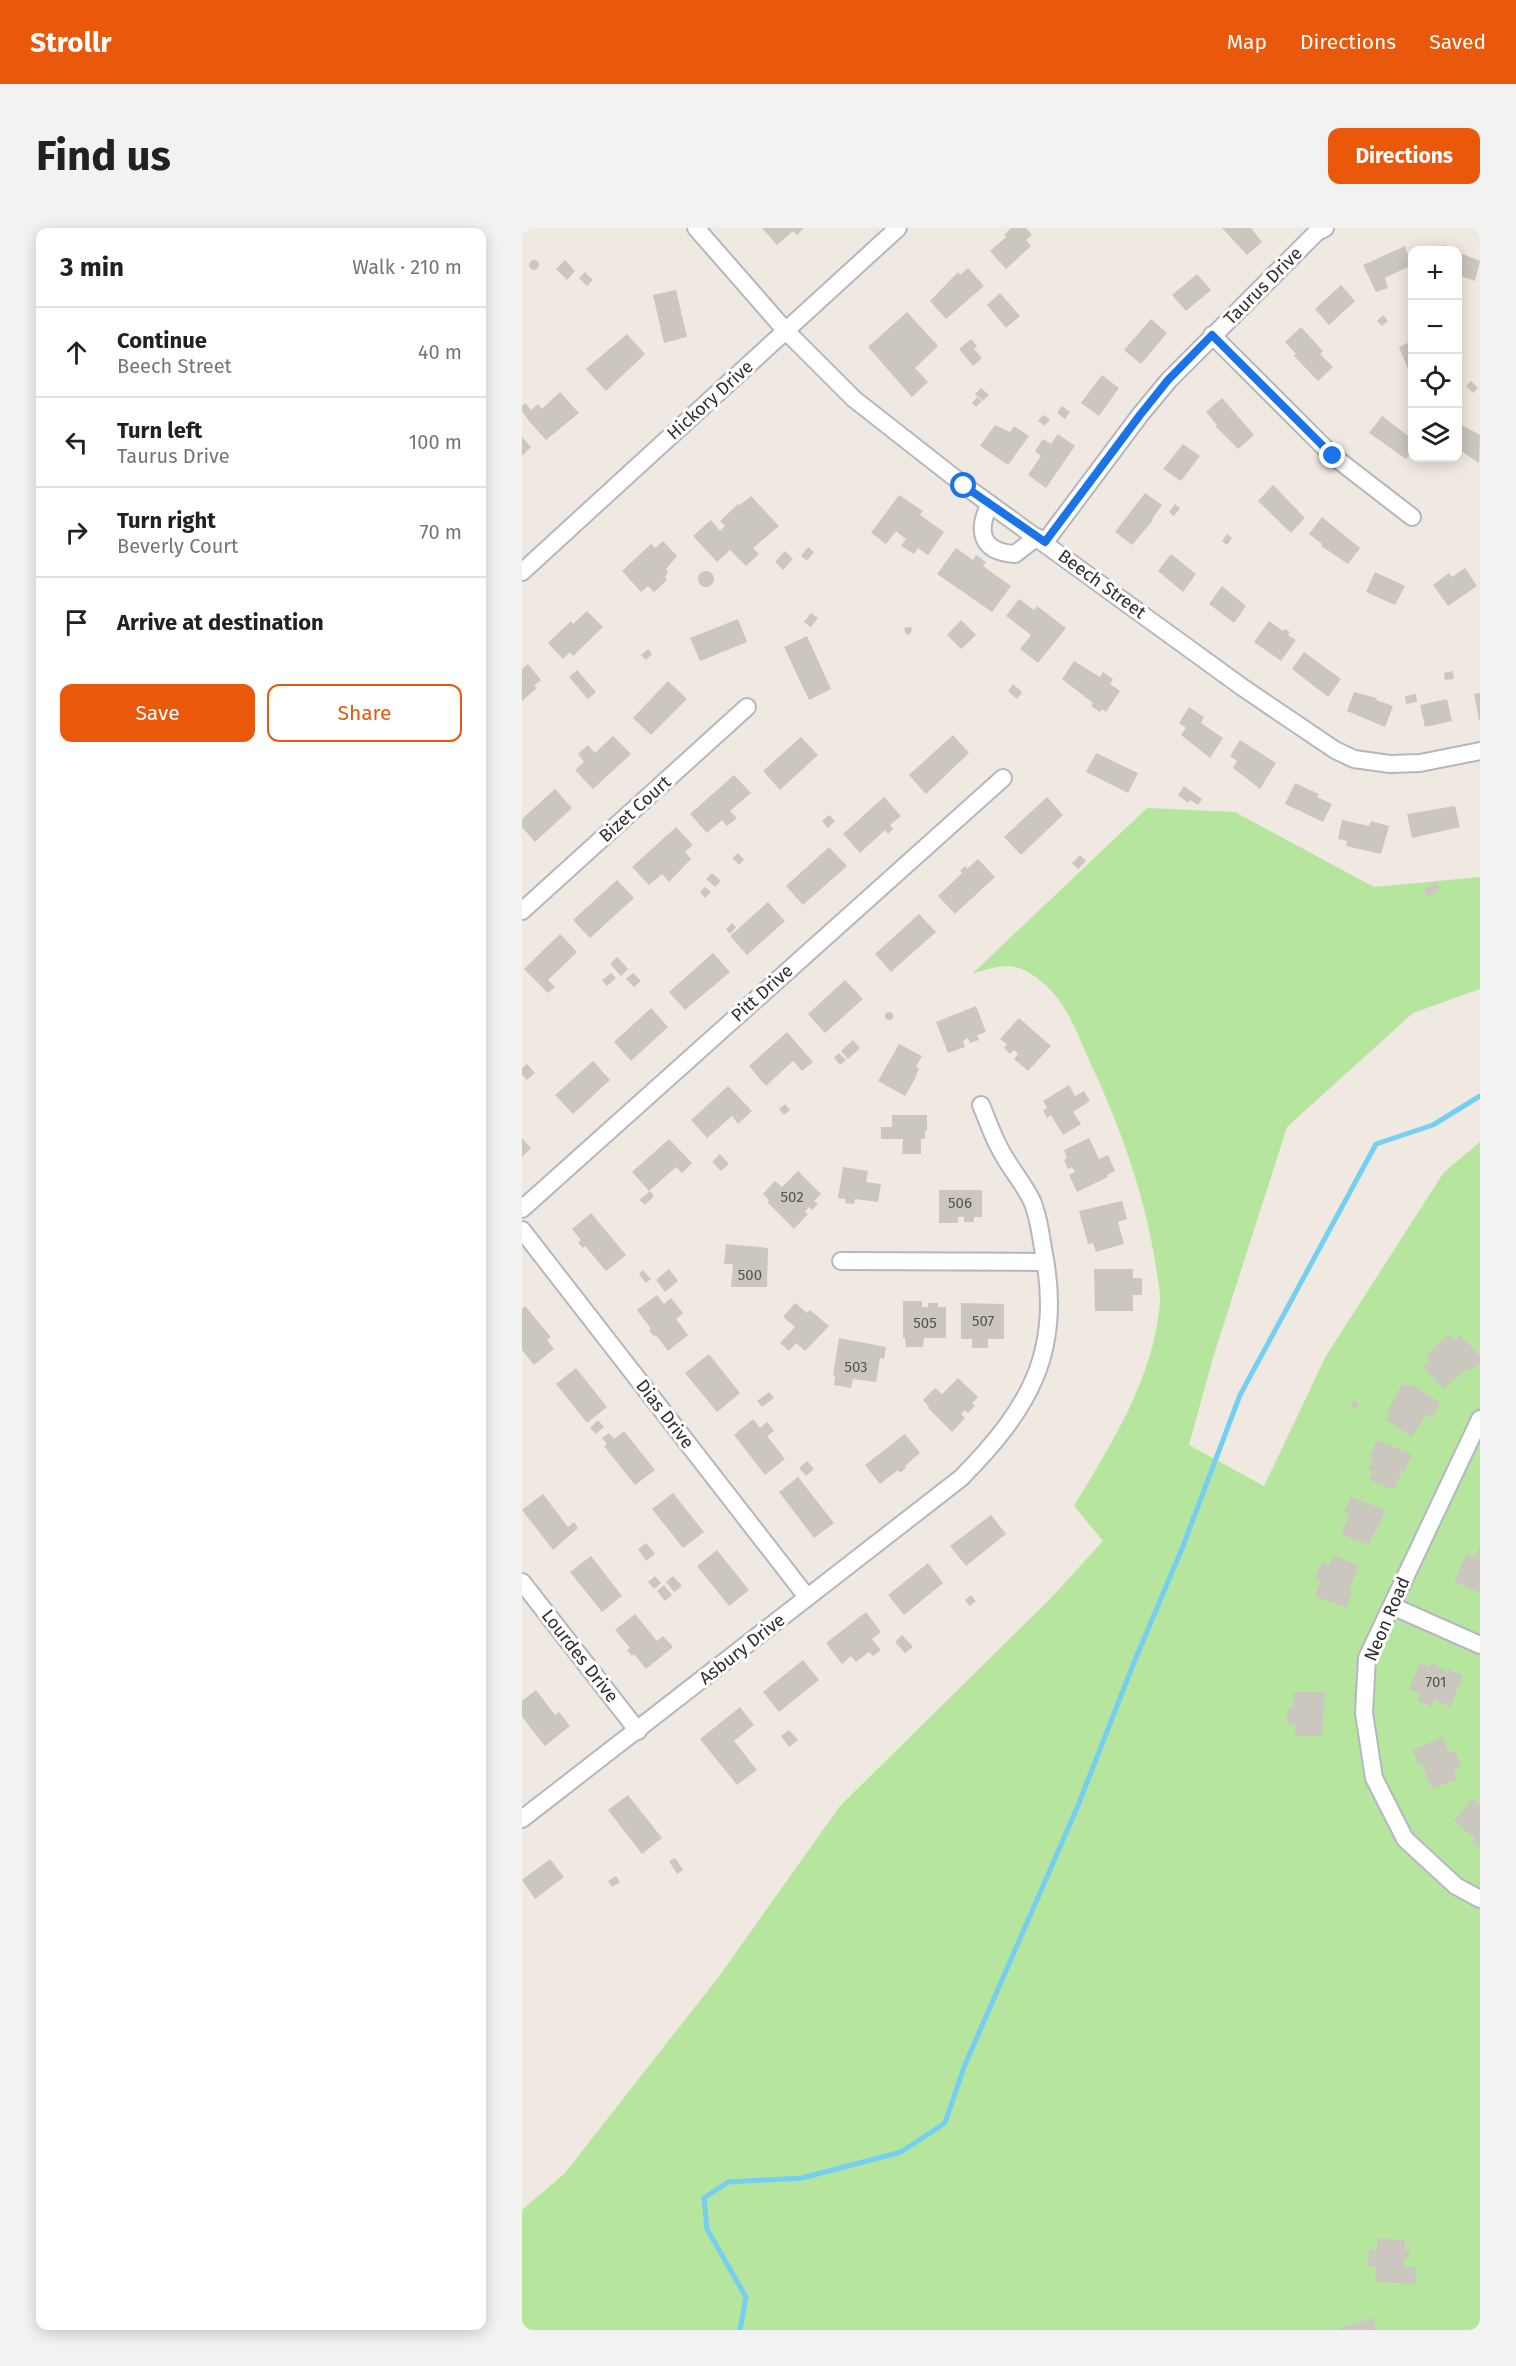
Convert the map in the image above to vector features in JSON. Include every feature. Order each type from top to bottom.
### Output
[{"type":"street","name":"Beech Street","points":[[696,228],[786,332],[854,399],[990,504],[1233,681],[1335,750],[1354,759],[1390,764],[1420,763],[1480,751]]},
{"type":"street","name":"Hickory Drive","points":[[522,572],[898,228]]},
{"type":"street","name":"Taurus Drive","points":[[990,504],[981,526],[982,538],[993,548],[1005,554],[1015,554],[1041,539],[1168,380],[1318,229]]},
{"type":"street","points":[[1212,335],[1333,456],[1412,517]]},
{"type":"street","name":"Bizet Court","points":[[522,911],[747,707]]},
{"type":"street","name":"Pitt Drive","points":[[522,1209],[1003,778]]},
{"type":"street","name":"Asbury Drive","points":[[522,1819],[961,1478],[995,1443],[1021,1407],[1039,1368],[1048,1328],[1049,1290],[1033,1203],[999,1148],[981,1105]]},
{"type":"street","name":"Dias Drive","points":[[522,1230],[807,1597]]},
{"type":"street","points":[[841,1261],[1045,1262]]},
{"type":"street","name":"Neon Road","points":[[1480,1419],[1367,1658],[1364,1713],[1374,1778],[1406,1839],[1456,1886],[1480,1899]]},
{"type":"street","name":"Lourdes Drive","points":[[522,1582],[638,1731]]},
{"type":"street","points":[[1392,1606],[1480,1645]]},
{"type":"green space","points":[[1147,808],[1235,812],[1374,887],[1480,877],[1480,989],[1413,1013],[1287,1127],[1212,1361],[1189,1445],[1264,1486],[1326,1356],[1444,1172],[1480,1142],[1480,2330],[522,2330],[522,2210],[565,2173],[720,1975],[840,1806],[1050,1599],[1103,1541],[1074,1506],[1129,1409],[1149,1357],[1156,1330],[1160,1294],[1145,1213],[1130,1161],[1111,1110],[1075,1029],[1058,999],[1048,988],[1024,970],[998,967],[972,974]]},
{"type":"building","points":[[762,228],[804,228],[797,235],[793,231],[777,245]]},
{"type":"building","points":[[1011,228],[1026,228],[1032,235],[1026,240],[1031,246],[1006,269],[990,251],[1006,237],[1004,235]]},
{"type":"building","points":[[1222,228],[1251,228],[1262,242],[1247,255]]},
{"type":"building","points":[[1405,246],[1408,254],[1408,267],[1385,278],[1388,288],[1376,292],[1363,265]]},
{"type":"building","points":[[1462,254],[1480,261],[1475,281],[1462,276]]},
{"type":"building","points":[[534,260],[539,265],[534,270],[529,265]]},
{"type":"building","points":[[565,260],[575,271],[567,280],[556,269]]},
{"type":"building","points":[[968,268],[984,286],[946,319],[930,301],[958,272],[960,275]]},
{"type":"building","points":[[585,272],[593,280],[587,286],[579,278]]},
{"type":"building","points":[[1197,274],[1211,290],[1186,311],[1172,295]]},
{"type":"building","points":[[1341,285],[1355,301],[1329,325],[1315,309]]},
{"type":"building","points":[[676,290],[687,337],[664,343],[653,295]]},
{"type":"building","points":[[1000,293],[1020,316],[1006,328],[987,305]]},
{"type":"building","points":[[907,312],[938,346],[915,368],[928,382],[912,397],[868,347]]},
{"type":"building","points":[[1383,315],[1388,321],[1382,326],[1377,321]]},
{"type":"building","points":[[1151,319],[1167,333],[1141,364],[1124,350]]},
{"type":"building","points":[[1301,327],[1323,351],[1320,354],[1333,367],[1318,381],[1294,356],[1296,354],[1285,342]]},
{"type":"building","points":[[627,334],[645,354],[606,391],[586,369]]},
{"type":"building","points":[[971,339],[977,346],[974,349],[982,358],[973,366],[959,349]]},
{"type":"building","points":[[1408,343],[1408,369],[1399,347]]},
{"type":"building","points":[[1102,375],[1119,388],[1099,416],[1081,403]]},
{"type":"building","points":[[1471,381],[1478,388],[1473,393],[1466,386]]},
{"type":"building","points":[[981,388],[989,395],[983,401],[975,394]]},
{"type":"building","points":[[560,392],[579,413],[546,440],[529,421],[522,411],[522,406],[525,403],[531,410],[538,404],[542,409]]},
{"type":"building","points":[[977,397],[982,401],[976,407],[972,403]]},
{"type":"building","points":[[1222,398],[1254,435],[1238,449],[1215,426],[1217,425],[1206,412]]},
{"type":"building","points":[[1062,406],[1070,412],[1065,419],[1057,413]]},
{"type":"building","points":[[1043,415],[1050,419],[1045,426],[1038,421]]},
{"type":"building","points":[[1382,416],[1408,436],[1408,456],[1406,459],[1369,433]]},
{"type":"building","points":[[995,425],[1010,432],[1014,426],[1029,436],[1008,465],[980,446]]},
{"type":"building","points":[[1462,425],[1480,435],[1479,463],[1462,452]]},
{"type":"building","points":[[1058,434],[1075,446],[1046,488],[1028,475],[1041,456],[1035,451],[1043,439],[1051,444]]},
{"type":"building","points":[[522,437],[531,447],[522,456]]},
{"type":"building","points":[[1183,444],[1200,456],[1181,481],[1163,469]]},
{"type":"building","points":[[1273,485],[1305,518],[1291,533],[1258,501]]},
{"type":"building","points":[[1145,493],[1162,505],[1132,545],[1115,532]]},
{"type":"building","points":[[899,495],[923,511],[920,515],[944,532],[928,555],[918,548],[914,554],[901,546],[906,539],[896,531],[886,544],[871,533]]},
{"type":"building","points":[[751,496],[779,526],[753,548],[759,554],[746,566],[730,550],[717,562],[693,536],[711,520],[720,531],[725,526],[720,521],[738,504],[740,505]]},
{"type":"building","points":[[1175,504],[1180,508],[1174,516],[1169,512]]},
{"type":"building","points":[[1322,517],[1360,548],[1348,564],[1321,546],[1322,544],[1309,534]]},
{"type":"building","points":[[1227,534],[1232,538],[1227,545],[1222,541]]},
{"type":"building","points":[[663,541],[677,556],[666,569],[668,571],[665,578],[667,580],[654,592],[648,586],[641,592],[622,571],[651,544],[655,548]]},
{"type":"building","points":[[808,547],[814,552],[807,561],[801,556]]},
{"type":"building","points":[[956,548],[973,560],[976,555],[986,562],[983,566],[1011,586],[992,612],[937,574]]},
{"type":"building","points":[[785,551],[793,559],[783,570],[775,562]]},
{"type":"building","points":[[1171,554],[1196,574],[1183,592],[1158,571]]},
{"type":"building","points":[[1465,568],[1477,586],[1448,606],[1433,585],[1449,573],[1452,577]]},
{"type":"building","points":[[703,571],[709,571],[714,579],[712,585],[703,587],[698,582],[698,576]]},
{"type":"building","points":[[1375,572],[1405,586],[1395,605],[1366,592]]},
{"type":"building","points":[[1222,586],[1246,606],[1234,623],[1209,604]]},
{"type":"building","points":[[1019,599],[1034,610],[1037,606],[1066,628],[1038,663],[1020,649],[1031,635],[1006,616]]},
{"type":"building","points":[[587,611],[603,627],[573,656],[570,652],[563,659],[548,643],[571,621],[573,624]]},
{"type":"building","points":[[811,613],[818,618],[811,627],[804,622]]},
{"type":"building","points":[[738,619],[747,642],[700,661],[690,638]]},
{"type":"building","points":[[961,620],[976,635],[961,649],[947,635]]},
{"type":"building","points":[[1269,621],[1283,631],[1285,629],[1290,632],[1288,635],[1296,640],[1281,661],[1254,642]]},
{"type":"building","points":[[911,627],[910,634],[906,635],[904,628]]},
{"type":"building","points":[[807,636],[831,689],[809,700],[784,647]]},
{"type":"building","points":[[648,649],[652,654],[646,660],[641,655]]},
{"type":"building","points":[[1304,652],[1341,679],[1328,697],[1292,669]]},
{"type":"building","points":[[1074,661],[1100,677],[1103,672],[1113,679],[1110,684],[1120,691],[1106,712],[1102,709],[1100,712],[1091,706],[1093,703],[1062,679]]},
{"type":"building","points":[[528,664],[541,680],[534,686],[537,688],[522,701],[522,669]]},
{"type":"building","points":[[577,670],[596,692],[588,699],[569,677]]},
{"type":"building","points":[[1453,671],[1454,679],[1445,680],[1444,673]]},
{"type":"building","points":[[668,681],[687,699],[651,735],[633,718]]},
{"type":"building","points":[[1013,684],[1022,692],[1017,699],[1008,691]]},
{"type":"building","points":[[1354,692],[1377,698],[1376,700],[1393,706],[1385,727],[1347,711]]},
{"type":"building","points":[[1480,693],[1480,720],[1479,720],[1474,694]]},
{"type":"building","points":[[1416,694],[1417,702],[1406,704],[1405,696]]},
{"type":"building","points":[[1447,699],[1452,721],[1425,727],[1420,705]]},
{"type":"building","points":[[1189,707],[1204,717],[1201,723],[1223,738],[1210,758],[1181,735],[1186,728],[1179,723]]},
{"type":"building","points":[[953,735],[969,753],[926,794],[909,775]]},
{"type":"building","points":[[613,736],[631,754],[593,789],[575,770],[584,762],[578,754],[588,745],[595,753]]},
{"type":"building","points":[[801,737],[818,755],[780,790],[763,771]]},
{"type":"building","points":[[1240,740],[1276,763],[1260,789],[1233,768],[1237,761],[1230,756]]},
{"type":"building","points":[[1096,753],[1138,773],[1128,793],[1086,772]]},
{"type":"building","points":[[734,775],[751,793],[730,811],[737,818],[727,826],[722,820],[707,833],[690,814]]},
{"type":"building","points":[[1295,783],[1319,794],[1317,797],[1332,804],[1323,822],[1285,804]]},
{"type":"building","points":[[1184,786],[1202,799],[1198,805],[1190,800],[1188,803],[1178,795]]},
{"type":"building","points":[[555,789],[572,808],[535,842],[522,827],[522,819]]},
{"type":"building","points":[[884,797],[901,816],[890,825],[893,829],[888,834],[885,830],[860,853],[843,834]]},
{"type":"building","points":[[1047,797],[1063,815],[1021,855],[1004,837]]},
{"type":"building","points":[[1455,806],[1460,827],[1412,838],[1407,814]]},
{"type":"building","points":[[829,815],[835,821],[828,828],[822,821]]},
{"type":"building","points":[[1342,820],[1369,826],[1371,821],[1389,826],[1381,854],[1346,846],[1347,841],[1338,839]]},
{"type":"building","points":[[676,827],[693,845],[685,852],[691,859],[669,882],[662,874],[649,885],[632,867]]},
{"type":"building","points":[[829,847],[847,866],[803,905],[786,886]]},
{"type":"building","points":[[738,853],[744,860],[739,865],[732,858]]},
{"type":"building","points":[[1080,855],[1086,861],[1078,869],[1072,863]]},
{"type":"building","points":[[978,859],[995,877],[955,914],[938,896],[962,873],[960,871],[965,866],[967,869]]},
{"type":"building","points":[[712,873],[721,881],[715,887],[706,879]]},
{"type":"building","points":[[617,880],[634,898],[590,938],[573,920]]},
{"type":"building","points":[[1435,882],[1440,888],[1428,897],[1423,890]]},
{"type":"building","points":[[705,887],[711,892],[705,898],[700,892]]},
{"type":"building","points":[[768,902],[785,921],[747,955],[730,936]]},
{"type":"building","points":[[919,914],[936,932],[891,972],[875,954]]},
{"type":"building","points":[[732,923],[736,927],[730,934],[726,929]]},
{"type":"building","points":[[560,934],[577,952],[548,980],[555,987],[548,993],[524,969]]},
{"type":"building","points":[[713,953],[730,972],[685,1010],[669,992]]},
{"type":"building","points":[[617,957],[628,969],[621,976],[610,964]]},
{"type":"building","points":[[611,973],[616,978],[607,986],[602,980]]},
{"type":"building","points":[[633,973],[641,981],[634,987],[626,979]]},
{"type":"building","points":[[845,980],[863,999],[825,1033],[808,1014]]},
{"type":"building","points":[[976,1006],[986,1032],[977,1035],[979,1040],[970,1043],[968,1038],[963,1041],[965,1047],[948,1053],[936,1022]]},
{"type":"building","points":[[651,1008],[668,1027],[631,1061],[614,1042]]},
{"type":"building","points":[[889,1012],[893,1016],[889,1020],[885,1016]]},
{"type":"building","points":[[1019,1018],[1051,1046],[1028,1071],[1014,1059],[1018,1054],[1014,1050],[1010,1054],[1004,1048],[1007,1044],[1000,1039]]},
{"type":"building","points":[[787,1032],[813,1062],[802,1071],[793,1061],[766,1086],[749,1066]]},
{"type":"building","points":[[853,1040],[860,1048],[848,1059],[841,1051]]},
{"type":"building","points":[[899,1044],[922,1056],[916,1067],[919,1068],[915,1079],[905,1096],[878,1081]]},
{"type":"building","points":[[839,1053],[846,1060],[840,1065],[834,1058]]},
{"type":"building","points":[[593,1061],[610,1080],[573,1114],[555,1095]]},
{"type":"building","points":[[527,1064],[535,1073],[527,1080],[522,1075],[522,1068]]},
{"type":"building","points":[[1069,1085],[1075,1096],[1084,1091],[1090,1101],[1073,1112],[1081,1124],[1063,1135],[1051,1115],[1047,1118],[1043,1110],[1047,1108],[1043,1101]]},
{"type":"building","points":[[728,1086],[752,1111],[738,1124],[732,1116],[707,1138],[691,1120]]},
{"type":"building","points":[[785,1104],[790,1110],[784,1115],[779,1109]]},
{"type":"building","points":[[892,1115],[927,1115],[927,1131],[925,1131],[925,1139],[921,1139],[921,1154],[902,1154],[903,1139],[881,1139],[881,1127],[892,1127]]},
{"type":"building","points":[[522,1138],[531,1148],[522,1157]]},
{"type":"building","points":[[1089,1138],[1099,1159],[1108,1155],[1115,1171],[1107,1175],[1108,1177],[1077,1192],[1069,1175],[1075,1172],[1072,1167],[1068,1169],[1064,1160],[1067,1158],[1064,1150]]},
{"type":"building","points":[[669,1139],[692,1163],[682,1173],[676,1167],[649,1191],[632,1172]]},
{"type":"building","points":[[720,1154],[729,1164],[721,1171],[712,1162]]},
{"type":"building","points":[[843,1167],[868,1171],[866,1182],[881,1184],[878,1202],[855,1199],[854,1204],[845,1203],[846,1199],[838,1198]]},
{"type":"building","points":[[798,1171],[821,1194],[814,1201],[818,1204],[812,1210],[809,1207],[805,1212],[808,1214],[794,1229],[767,1202],[769,1200],[763,1194],[775,1181],[782,1187]]},
{"type":"building","points":[[939,1190],[982,1190],[982,1217],[974,1217],[974,1222],[964,1222],[964,1217],[958,1217],[958,1223],[939,1223]]},
{"type":"building","points":[[650,1191],[654,1196],[645,1205],[639,1200]]},
{"type":"building","points":[[1122,1201],[1127,1219],[1118,1222],[1124,1244],[1096,1252],[1093,1243],[1088,1244],[1079,1211]]},
{"type":"building","points":[[591,1213],[626,1255],[606,1271],[585,1246],[583,1248],[578,1243],[581,1240],[572,1229]]},
{"type":"building","points":[[726,1244],[768,1248],[767,1287],[731,1287],[733,1264],[724,1264]]},
{"type":"building","points":[[669,1269],[678,1281],[665,1292],[656,1280]]},
{"type":"building","points":[[1094,1269],[1133,1269],[1133,1278],[1142,1278],[1142,1295],[1133,1295],[1133,1311],[1095,1311]]},
{"type":"building","points":[[643,1270],[651,1279],[646,1283],[639,1274]]},
{"type":"building","points":[[657,1295],[664,1304],[671,1298],[683,1313],[676,1319],[688,1335],[668,1351],[656,1335],[654,1337],[637,1310]]},
{"type":"building","points":[[903,1301],[922,1301],[922,1307],[928,1307],[928,1303],[938,1303],[938,1307],[946,1307],[946,1338],[924,1338],[923,1347],[906,1347],[905,1338],[903,1338]]},
{"type":"building","points":[[795,1303],[807,1313],[810,1310],[829,1326],[805,1351],[796,1343],[789,1351],[780,1343],[795,1327],[783,1317]]},
{"type":"building","points":[[961,1303],[1004,1304],[1004,1339],[988,1339],[988,1348],[972,1348],[972,1339],[961,1339]]},
{"type":"building","points":[[525,1306],[551,1337],[547,1340],[554,1349],[534,1365],[522,1350],[522,1309]]},
{"type":"building","points":[[1449,1334],[1455,1340],[1460,1335],[1480,1356],[1480,1362],[1470,1371],[1467,1368],[1444,1389],[1423,1367],[1430,1361],[1426,1356]]},
{"type":"building","points":[[839,1338],[886,1347],[884,1359],[880,1358],[876,1382],[853,1379],[851,1388],[834,1385],[835,1376],[833,1375]]},
{"type":"building","points":[[709,1354],[740,1393],[717,1412],[685,1373]]},
{"type":"building","points":[[576,1368],[607,1407],[587,1423],[556,1384]]},
{"type":"building","points":[[958,1378],[978,1397],[972,1403],[975,1406],[968,1413],[965,1410],[961,1414],[965,1418],[952,1432],[923,1400],[935,1388],[942,1394]]},
{"type":"building","points":[[1402,1384],[1408,1387],[1410,1384],[1441,1403],[1431,1418],[1426,1414],[1412,1437],[1386,1420],[1390,1413],[1387,1411]]},
{"type":"building","points":[[769,1392],[774,1398],[762,1407],[757,1401]]},
{"type":"building","points":[[1353,1401],[1359,1404],[1355,1410],[1350,1406]]},
{"type":"building","points":[[753,1419],[760,1428],[767,1422],[774,1431],[767,1436],[785,1459],[765,1475],[734,1435]]},
{"type":"building","points":[[598,1420],[604,1427],[596,1434],[590,1428]]},
{"type":"building","points":[[624,1431],[655,1470],[635,1485],[604,1446],[607,1444],[602,1438],[609,1433],[614,1439]]},
{"type":"building","points":[[905,1434],[920,1453],[900,1473],[898,1470],[880,1484],[865,1465]]},
{"type":"building","points":[[1377,1440],[1412,1454],[1394,1490],[1369,1480],[1373,1471],[1368,1469],[1373,1457],[1370,1456]]},
{"type":"building","points":[[807,1461],[814,1469],[806,1476],[799,1468]]},
{"type":"building","points":[[798,1477],[834,1523],[814,1538],[779,1492]]},
{"type":"building","points":[[673,1493],[704,1532],[683,1548],[652,1509]]},
{"type":"building","points":[[543,1494],[568,1527],[574,1522],[578,1528],[553,1550],[522,1510]]},
{"type":"building","points":[[1351,1496],[1386,1511],[1368,1545],[1341,1534],[1350,1514],[1344,1512]]},
{"type":"building","points":[[991,1515],[1006,1534],[966,1566],[950,1546]]},
{"type":"building","points":[[646,1543],[655,1554],[646,1561],[638,1549]]},
{"type":"building","points":[[1480,1546],[1480,1593],[1454,1581],[1467,1553],[1475,1557]]},
{"type":"building","points":[[717,1550],[749,1590],[729,1606],[697,1566]]},
{"type":"building","points":[[1333,1555],[1359,1566],[1349,1591],[1352,1592],[1346,1608],[1315,1596],[1321,1581],[1315,1578],[1322,1562],[1329,1565]]},
{"type":"building","points":[[591,1556],[622,1596],[602,1612],[570,1572]]},
{"type":"building","points":[[928,1563],[943,1583],[904,1615],[888,1595]]},
{"type":"building","points":[[655,1576],[661,1583],[654,1589],[648,1582]]},
{"type":"building","points":[[673,1576],[682,1586],[674,1592],[666,1582]]},
{"type":"building","points":[[664,1585],[672,1595],[665,1601],[657,1591]]},
{"type":"building","points":[[971,1595],[976,1601],[970,1606],[965,1600]]},
{"type":"building","points":[[866,1612],[881,1632],[872,1639],[881,1650],[873,1656],[869,1652],[856,1662],[851,1656],[842,1664],[826,1643]]},
{"type":"building","points":[[635,1614],[657,1641],[663,1636],[673,1647],[646,1669],[634,1654],[632,1656],[627,1650],[630,1648],[615,1630]]},
{"type":"building","points":[[902,1635],[913,1647],[905,1653],[895,1642]]},
{"type":"building","points":[[803,1660],[819,1680],[779,1712],[763,1692]]},
{"type":"building","points":[[1431,1662],[1447,1672],[1448,1669],[1463,1676],[1450,1707],[1435,1700],[1432,1707],[1417,1700],[1420,1693],[1409,1689],[1420,1663],[1429,1667]]},
{"type":"building","points":[[536,1690],[555,1715],[559,1712],[570,1726],[545,1746],[522,1717],[522,1701]]},
{"type":"building","points":[[1293,1692],[1325,1692],[1322,1736],[1295,1736],[1296,1725],[1287,1724],[1287,1708],[1293,1708]]},
{"type":"building","points":[[740,1707],[754,1725],[734,1741],[757,1770],[737,1785],[700,1739]]},
{"type":"building","points":[[789,1730],[798,1740],[789,1747],[781,1736]]},
{"type":"building","points":[[1443,1737],[1449,1753],[1455,1750],[1461,1766],[1454,1769],[1458,1779],[1432,1789],[1422,1765],[1419,1766],[1412,1750]]},
{"type":"building","points":[[628,1795],[662,1838],[642,1854],[608,1810]]},
{"type":"building","points":[[1473,1799],[1480,1806],[1480,1849],[1472,1842],[1475,1838],[1454,1820]]},
{"type":"building","points":[[675,1858],[683,1870],[677,1874],[669,1861]]},
{"type":"building","points":[[550,1859],[564,1877],[535,1899],[522,1880]]},
{"type":"building","points":[[616,1876],[620,1882],[612,1887],[608,1881]]},
{"type":"building","points":[[1377,2238],[1405,2240],[1405,2250],[1409,2250],[1409,2258],[1404,2258],[1404,2266],[1416,2267],[1415,2284],[1375,2282],[1376,2267],[1368,2266],[1369,2249],[1377,2250]]},
{"type":"building","points":[[1373,2318],[1376,2330],[1340,2330],[1339,2328]]},
{"type":"waterway","points":[[740,2330],[746,2297],[707,2229],[704,2198],[728,2182],[802,2178],[901,2152],[945,2123],[964,2067],[1077,1808],[1183,1546],[1240,1395],[1376,1144],[1433,1125],[1480,1096]]},
{"type":"route","points":[[964,486],[1045,542],[1168,380],[1212,335],[1333,456]]}]
